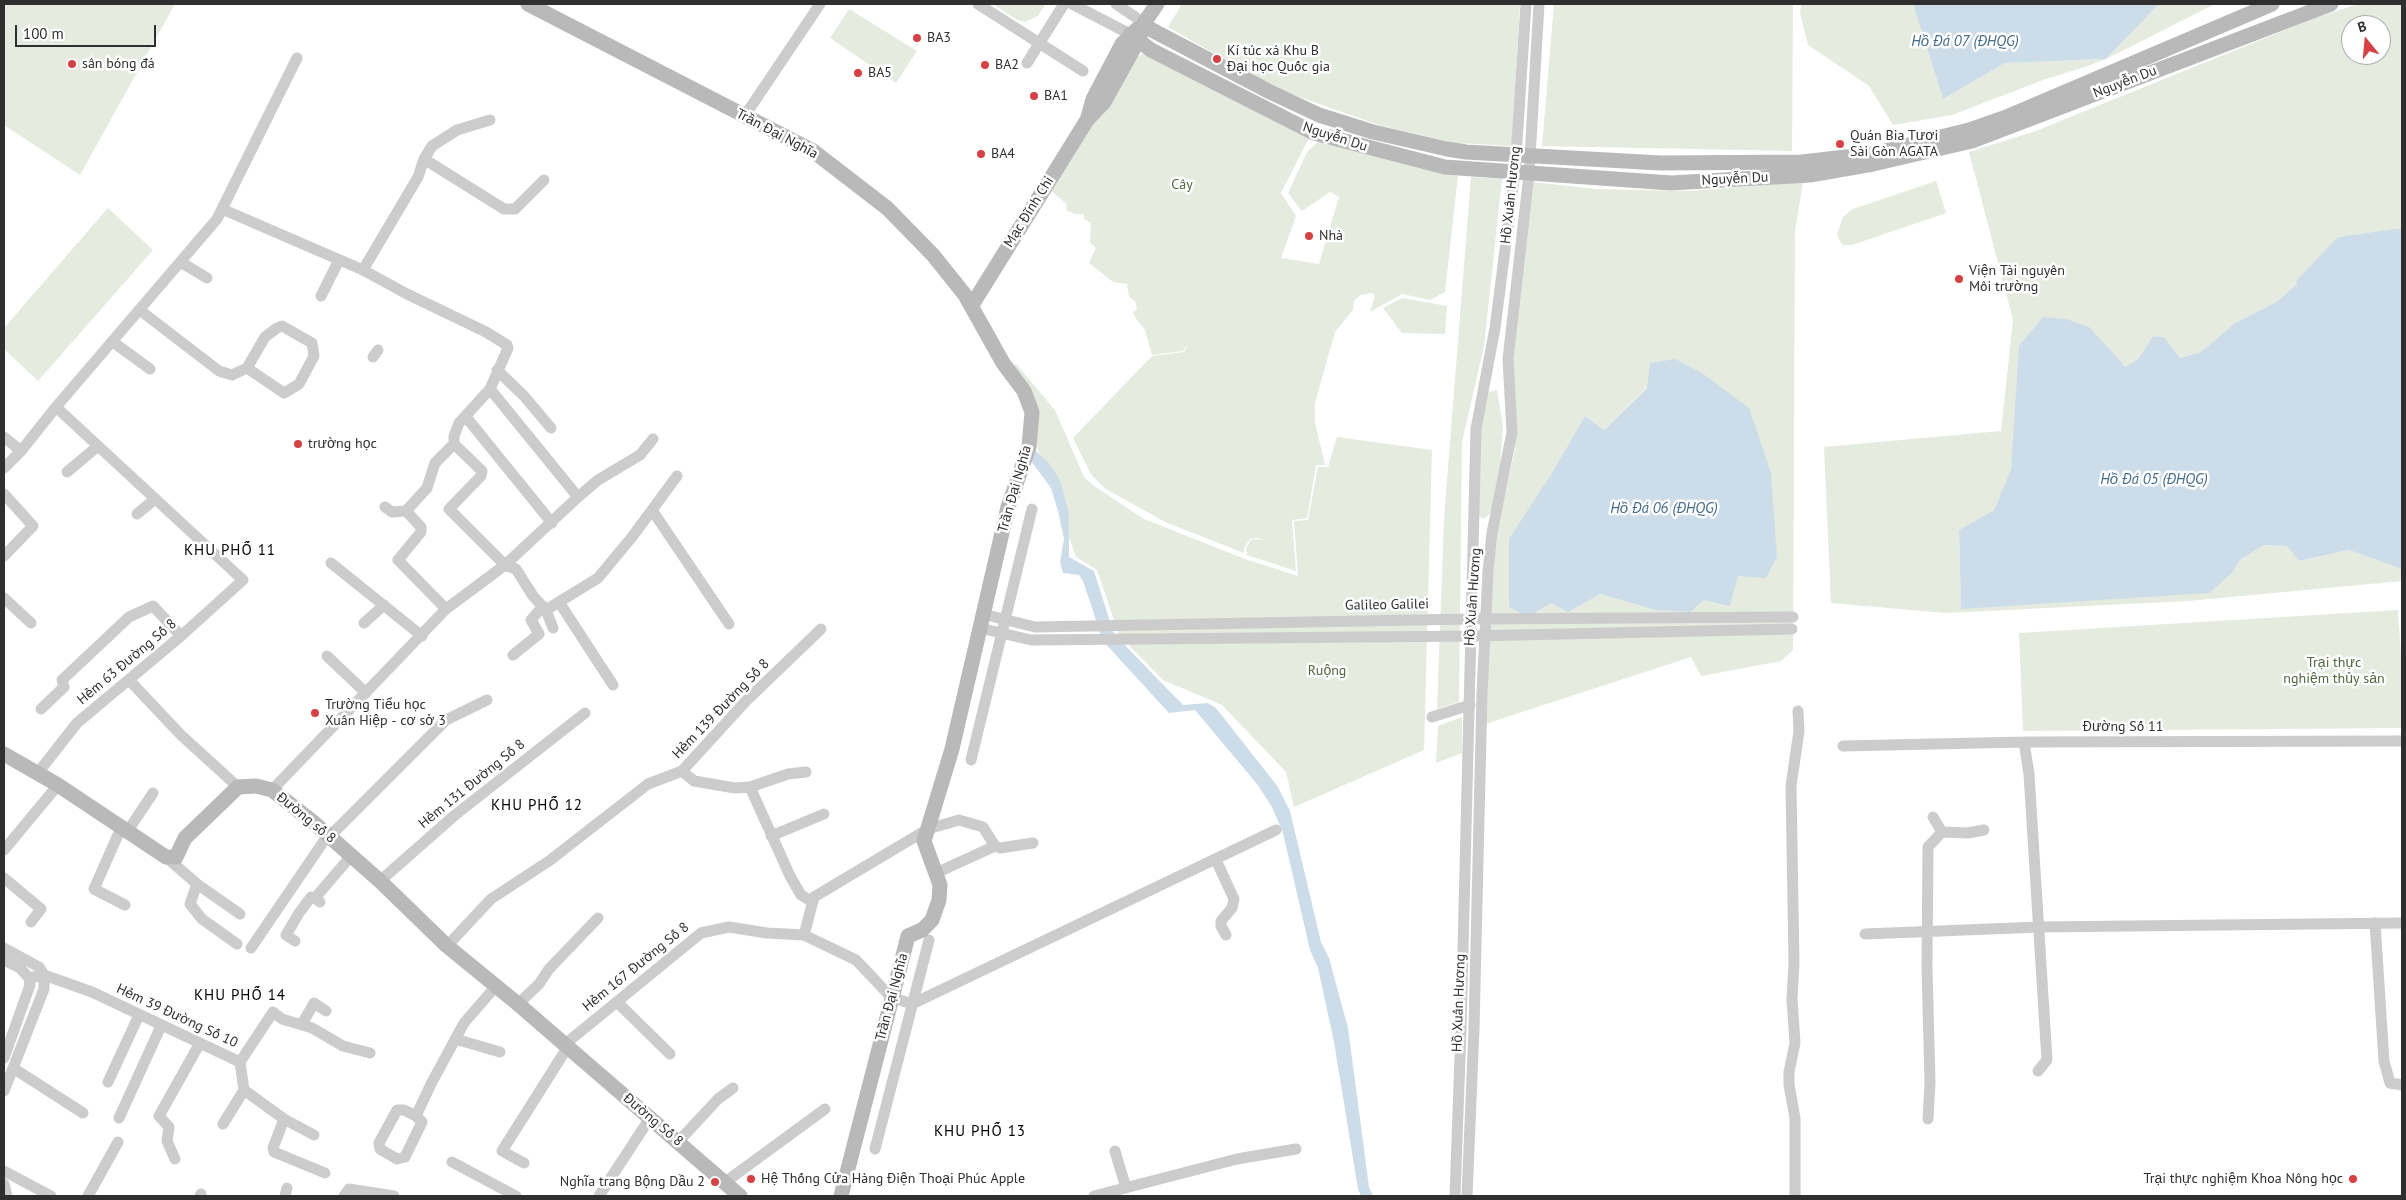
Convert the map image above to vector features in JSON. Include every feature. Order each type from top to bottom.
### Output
[{"type":"street","name":"Trần Đại Nghĩa","points":[[528,4],[813,151],[888,208],[933,255],[972,305],[1003,363],[1024,391],[1032,412],[1029,447],[1008,507],[952,749],[924,841],[940,885],[940,900],[932,920],[922,930],[908,936],[841,1196]]},
{"type":"street","points":[[744,117],[820,4]]},
{"type":"street","points":[[978,4],[1083,71]]},
{"type":"street","points":[[1027,63],[1064,4]]},
{"type":"street","points":[[1072,4],[1135,36]]},
{"type":"street","points":[[1116,4],[1144,24]]},
{"type":"street","name":"Mạc Đĩnh Chi","points":[[972,305],[1087,120],[1104,102],[1135,36],[1157,4]]},
{"type":"street","name":"Hồ Xuân Hương","points":[[1467,1196],[1474,1029],[1485,635],[1492,533],[1512,432],[1508,359],[1523,155],[1526,4]]},
{"type":"street","name":"Hồ Xuân Hương","points":[[1523,155],[1539,4]]},
{"type":"street","name":"Nguyễn Du","points":[[1144,24],[1262,89],[1319,115],[1405,140],[1466,152],[1808,169],[1969,130],[2009,116],[2272,4]]},
{"type":"street","name":"Nguyễn Du","points":[[1135,36],[1151,50],[1314,133],[1417,161],[1465,169],[1671,183],[1874,164],[1972,141],[2331,4]]},
{"type":"street","points":[[4,468],[21,451],[56,407],[217,219],[297,58]]},
{"type":"street","points":[[363,270],[418,177],[424,159],[432,146],[457,130],[490,120]]},
{"type":"street","points":[[1465,169],[1466,152]]},
{"type":"street","points":[[424,159],[504,209],[515,209],[544,180]]},
{"type":"street","name":"Hồ Xuân Hương","points":[[1454,1196],[1461,1030],[1476,429],[1487,381],[1522,173]]},
{"type":"street","points":[[222,210],[363,270],[407,294],[486,332],[507,345],[508,348],[490,389],[459,423],[454,436],[454,444],[435,463],[427,488],[406,511],[392,512],[385,507]]},
{"type":"street","points":[[321,296],[338,260]]},
{"type":"street","points":[[182,262],[207,278]]},
{"type":"street","points":[[140,311],[219,371],[232,376],[247,368],[265,337],[277,328],[282,326],[312,344],[314,356],[299,384],[284,393],[247,368]]},
{"type":"street","points":[[113,342],[150,369]]},
{"type":"street","points":[[497,370],[524,396],[551,428]]},
{"type":"street","points":[[1487,381],[1509,384]]},
{"type":"street","points":[[490,389],[578,497]]},
{"type":"street","points":[[56,407],[156,499],[137,514]]},
{"type":"street","points":[[466,417],[552,523]]},
{"type":"street","points":[[4,436],[21,451]]},
{"type":"street","points":[[272,790],[446,609],[505,565],[578,497],[598,480],[640,454],[653,439]]},
{"type":"street","points":[[454,444],[482,471],[481,476],[449,508],[505,565],[516,569],[533,596],[544,608],[553,628]]},
{"type":"street","points":[[66,472],[98,446]]},
{"type":"street","points":[[513,655],[539,634],[531,620],[544,608],[559,602],[598,578],[677,476]]},
{"type":"street","points":[[4,494],[33,526],[4,556]]},
{"type":"street","name":"Hẻm 63 Đường Số 8","points":[[38,774],[77,724],[181,636],[243,580],[156,499]]},
{"type":"street","points":[[972,760],[1032,509]]},
{"type":"street","points":[[652,510],[729,624]]},
{"type":"street","points":[[406,511],[420,527],[421,532],[398,560],[446,609]]},
{"type":"street","points":[[1472,531],[1492,533]]},
{"type":"street","points":[[331,563],[422,636]]},
{"type":"street","points":[[4,598],[31,623]]},
{"type":"street","points":[[559,602],[613,685]]},
{"type":"street","points":[[364,623],[384,605]]},
{"type":"street","points":[[42,709],[64,687],[62,680],[129,618],[153,606],[181,636]]},
{"type":"street","name":"Galileo Galilei","points":[[1471,619],[1792,623],[1471,636],[1031,640],[1002,632],[982,621],[1005,620],[1034,627],[1471,619]]},
{"type":"street","points":[[1045,626],[1045,640]]},
{"type":"street","name":"Hẻm 139 Đường Số 8","points":[[447,946],[492,899],[549,861],[648,784],[682,771],[746,701],[821,629]]},
{"type":"street","points":[[327,656],[366,693]]},
{"type":"street","points":[[129,680],[181,735],[238,787],[185,838],[176,857],[166,856]]},
{"type":"street","points":[[250,948],[329,836],[446,720],[487,700]]},
{"type":"street","points":[[1432,717],[1470,705]]},
{"type":"street","points":[[1794,1196],[1795,1118],[1788,1085],[1795,1043],[1792,1000],[1794,964],[1791,786],[1799,731],[1798,711]]},
{"type":"street","name":"Hẻm 131 Đường Số 8","points":[[380,881],[455,815],[585,713]]},
{"type":"street","name":"Đường Số 11","points":[[1843,746],[2024,742],[2402,741]]},
{"type":"street","points":[[2024,742],[2029,774],[2047,1060],[2038,1071]]},
{"type":"street","points":[[4,754],[58,785],[166,856],[197,884],[240,914]]},
{"type":"street","points":[[682,771],[694,780],[735,788],[750,787],[788,774],[806,772]]},
{"type":"street","points":[[4,850],[58,785]]},
{"type":"street","name":"Đường số 8","points":[[238,787],[256,786],[272,790],[329,836],[380,881],[447,946],[518,1004],[565,1047]]},
{"type":"street","points":[[750,787],[771,836],[801,895],[813,902]]},
{"type":"street","points":[[125,905],[94,889],[124,830],[153,793]]},
{"type":"street","points":[[771,836],[824,814]]},
{"type":"street","points":[[1933,817],[1942,832]]},
{"type":"street","points":[[804,934],[814,897],[928,829],[959,820],[973,822],[986,830],[995,846],[1004,849],[1033,843]]},
{"type":"street","points":[[891,997],[912,1004],[1276,830]]},
{"type":"street","points":[[1928,1119],[1930,1084],[1927,933],[1928,847],[1942,832],[1968,833],[1984,830]]},
{"type":"street","points":[[936,874],[995,846]]},
{"type":"street","points":[[295,941],[286,936],[299,913],[311,897],[318,900],[351,856]]},
{"type":"street","points":[[1216,860],[1234,899],[1232,908],[1221,921],[1221,926],[1226,935]]},
{"type":"street","points":[[4,878],[41,909],[31,922]]},
{"type":"street","points":[[197,884],[190,904],[202,918],[237,944]]},
{"type":"street","points":[[518,1004],[539,984],[549,969],[598,918]]},
{"type":"street","points":[[2375,923],[2384,1061],[2390,1083],[2402,1085]]},
{"type":"street","points":[[1865,934],[2039,927],[2402,923]]},
{"type":"street","name":"Hẻm 167 Đường Số 8","points":[[524,1163],[502,1151],[565,1047],[701,933],[729,927],[767,933],[804,934],[856,960],[891,997]]},
{"type":"street","points":[[875,1149],[929,940]]},
{"type":"street","points":[[4,948],[39,967],[44,975],[44,989],[4,1091]]},
{"type":"street","points":[[4,960],[20,968],[29,978],[29,993],[4,1058]]},
{"type":"street","points":[[29,978],[44,975]]},
{"type":"street","name":"Hẻm 39 Đường Số 10","points":[[44,975],[92,992],[139,1016],[240,1062],[273,1012],[282,1019],[302,1024],[343,1046],[370,1053]]},
{"type":"street","points":[[416,1116],[466,1020],[496,986]]},
{"type":"street","points":[[618,1002],[670,1054]]},
{"type":"street","points":[[302,1024],[314,1003],[326,1011]]},
{"type":"street","points":[[108,1082],[139,1016]]},
{"type":"street","points":[[119,1118],[161,1026]]},
{"type":"street","points":[[1461,1030],[1474,1029]]},
{"type":"street","points":[[455,1039],[500,1052]]},
{"type":"street","points":[[175,1159],[166,1141],[169,1127],[159,1116],[200,1043]]},
{"type":"street","name":"Đường Số 8","points":[[565,1047],[740,1196]]},
{"type":"street","points":[[223,1124],[244,1090],[240,1062]]},
{"type":"street","points":[[13,1068],[83,1114]]},
{"type":"street","points":[[678,1142],[693,1124],[733,1088]]},
{"type":"street","points":[[244,1090],[284,1119],[314,1134]]},
{"type":"street","points":[[724,1183],[824,1109]]},
{"type":"street","points":[[598,1196],[650,1118]]},
{"type":"street","points":[[284,1119],[273,1148],[274,1152],[325,1173]]},
{"type":"street","points":[[88,1196],[118,1142]]},
{"type":"street","points":[[1094,1196],[1237,1159],[1296,1149]]},
{"type":"street","points":[[1115,1151],[1126,1188]]},
{"type":"street","points":[[452,1162],[516,1196]]},
{"type":"street","points":[[4,1170],[51,1196]]},
{"type":"street","points":[[4,1184],[7,1196]]},
{"type":"street","points":[[344,1196],[349,1189],[394,1196]]},
{"type":"green space","name":"sân bóng đá","points":[[4,4],[175,4],[80,175],[4,125]]},
{"type":"green space","points":[[993,4],[1046,4],[1038,16],[1025,22],[1017,20]]},
{"type":"green space","points":[[1182,4],[1520,4],[1512,146],[1456,143],[1382,126],[1274,88],[1168,27]]},
{"type":"green space","points":[[1554,4],[1793,4],[1792,151],[1542,146]]},
{"type":"green space","points":[[1801,4],[1913,4],[1943,99],[2005,63],[2106,59],[2043,80],[1952,115],[1893,125],[1869,86],[1808,45],[1800,13]]},
{"type":"green space","points":[[2159,4],[2215,4],[2106,59]]},
{"type":"green space","points":[[2358,4],[2402,4],[2402,229],[2338,237],[2297,284],[2276,302],[2235,323],[2201,352],[2180,358],[2164,337],[2153,336],[2138,359],[2127,368],[2116,356],[2013,446],[2011,469],[1994,510],[1959,530],[1961,608],[2232,573],[2240,560],[2264,545],[2287,546],[2300,561],[2349,550],[2402,569],[2402,581],[2188,601],[1946,613],[1831,603],[1824,447],[2001,431],[2013,320],[1969,152],[2033,132],[2315,18]]},
{"type":"green space","points":[[849,9],[917,51],[896,83],[830,38]]},
{"type":"green space","name":"Cây","points":[[1144,53],[1309,138],[1281,193],[1296,216],[1281,258],[1319,264],[1339,197],[1330,192],[1302,211],[1288,193],[1307,152],[1319,141],[1458,176],[1445,292],[1430,300],[1402,294],[1370,312],[1375,296],[1372,293],[1360,295],[1354,301],[1353,310],[1335,332],[1315,403],[1315,422],[1325,465],[1316,465],[1307,518],[1292,520],[1296,571],[1247,555],[1246,548],[1251,540],[1269,541],[1257,538],[1250,539],[1244,548],[1244,553],[1165,522],[1106,489],[1092,476],[1073,438],[1152,356],[1184,352],[1188,344],[1183,351],[1152,355],[1145,330],[1133,312],[1137,309],[1135,301],[1129,297],[1127,284],[1113,282],[1089,263],[1096,248],[1090,243],[1091,223],[1084,219],[1084,214],[1075,214],[1066,210],[1067,204],[1051,191],[1127,62]]},
{"type":"green space","points":[[1471,177],[1502,179],[1484,346],[1462,442],[1459,702],[1437,709],[1444,518]]},
{"type":"green space","points":[[1936,181],[1946,213],[1852,245],[1843,245],[1840,241],[1837,234],[1843,217],[1853,209]]},
{"type":"green space","points":[[1533,182],[1596,189],[1689,191],[1803,182],[1795,231],[1793,650],[1781,661],[1701,676],[1691,657],[1485,724],[1489,615],[1498,528],[1515,449],[1508,371]],"holes":[[[1647,387],[1655,610],[1600,594],[1568,611],[1551,603],[1550,476],[1585,416],[1604,430]]]},
{"type":"green space","points":[[108,208],[153,250],[38,381],[4,349],[4,328]]},
{"type":"green space","points":[[1402,298],[1447,306],[1445,334],[1402,333],[1383,308]]},
{"type":"green space","name":"Ruộng","points":[[1008,364],[1017,365],[1055,410],[1084,477],[1094,486],[1144,519],[1245,559],[1298,576],[1294,521],[1308,520],[1318,467],[1328,467],[1337,437],[1432,450],[1424,750],[1294,807],[1286,772],[1222,705],[1163,680],[1119,635],[1097,570],[1076,557]]},
{"type":"green space","points":[[1497,390],[1503,426],[1500,465],[1491,511],[1483,519],[1478,515],[1476,460],[1486,393]]},
{"type":"green space","name":"Trại thực nghiệm thủy sản","points":[[2398,610],[2402,671],[2402,728],[2023,731],[2019,633]]},
{"type":"green space","points":[[1462,717],[1462,753],[1436,763],[1438,726]]},
{"type":"water","name":"Hồ Đá 07 (ĐHQG)","points":[[1913,4],[2159,4],[2106,59],[2005,63],[1943,99]]},
{"type":"water","name":"Hồ Đá 05 (ĐHQG)","points":[[2402,229],[2402,569],[2349,550],[2299,561],[2287,546],[2264,545],[2240,560],[2232,573],[2209,593],[1961,609],[1959,530],[1994,510],[2011,469],[2019,346],[2043,317],[2066,319],[2089,327],[2126,367],[2138,359],[2153,336],[2164,337],[2180,358],[2201,352],[2235,323],[2276,302],[2297,284],[2296,281],[2338,237]]},
{"type":"water","name":"Hồ Đá 06 (ĐHQG)","points":[[1675,359],[1702,373],[1749,408],[1771,473],[1777,557],[1766,578],[1738,576],[1730,606],[1704,600],[1690,612],[1655,610],[1600,594],[1568,612],[1551,603],[1527,617],[1509,607],[1509,539],[1550,476],[1585,416],[1604,430],[1647,388],[1650,363]]},
{"type":"water","points":[[1035,450],[1048,462],[1060,480],[1069,514],[1069,557],[1094,571],[1114,634],[1183,705],[1208,703],[1216,708],[1278,787],[1290,811],[1321,942],[1329,958],[1348,1028],[1369,1187],[1373,1196],[1361,1196],[1358,1189],[1334,1042],[1318,968],[1310,950],[1283,833],[1272,807],[1257,784],[1195,710],[1169,713],[1103,641],[1083,581],[1079,575],[1063,573],[1060,562],[1064,539],[1058,511],[1051,488],[1031,461]]},
{"type":"place","name":"BA3","points":[[917,38]]},
{"type":"place","name":"Kí túc xá Khu B Đại học Quốc gia","points":[[1217,59]]},
{"type":"place","name":"sân bóng đá","points":[[72,64]]},
{"type":"place","name":"BA2","points":[[985,65]]},
{"type":"place","name":"BA5","points":[[858,73]]},
{"type":"place","name":"BA1","points":[[1034,96]]},
{"type":"place","name":"Quán Bia Tươi Sài Gòn AGATA","points":[[1840,144]]},
{"type":"place","name":"BA4","points":[[981,154]]},
{"type":"place","name":"Nhà","points":[[1309,236]]},
{"type":"place","name":"Viện Tài nguyên Môi trường","points":[[1959,279]]},
{"type":"place","name":"trường học","points":[[298,444]]},
{"type":"place","name":"Trường Tiểu học Xuân Hiệp - cơ sở 3","points":[[315,713]]},
{"type":"place","name":"Hệ Thống Cửa Hàng Điện Thoại Phúc Apple","points":[[751,1179]]},
{"type":"place","name":"Trại thực nghiệm Khoa Nông học","points":[[2353,1179]]},
{"type":"place","name":"Nghĩa trang Bộng Dầu 2","points":[[715,1182]]},
{"type":"district","name":"KHU PHỐ 11","points":[[230,551]]},
{"type":"district","name":"KHU PHỐ 12","points":[[537,806]]},
{"type":"district","name":"KHU PHỐ 14","points":[[240,996]]},
{"type":"district","name":"KHU PHỐ 13","points":[[980,1132]]}]
